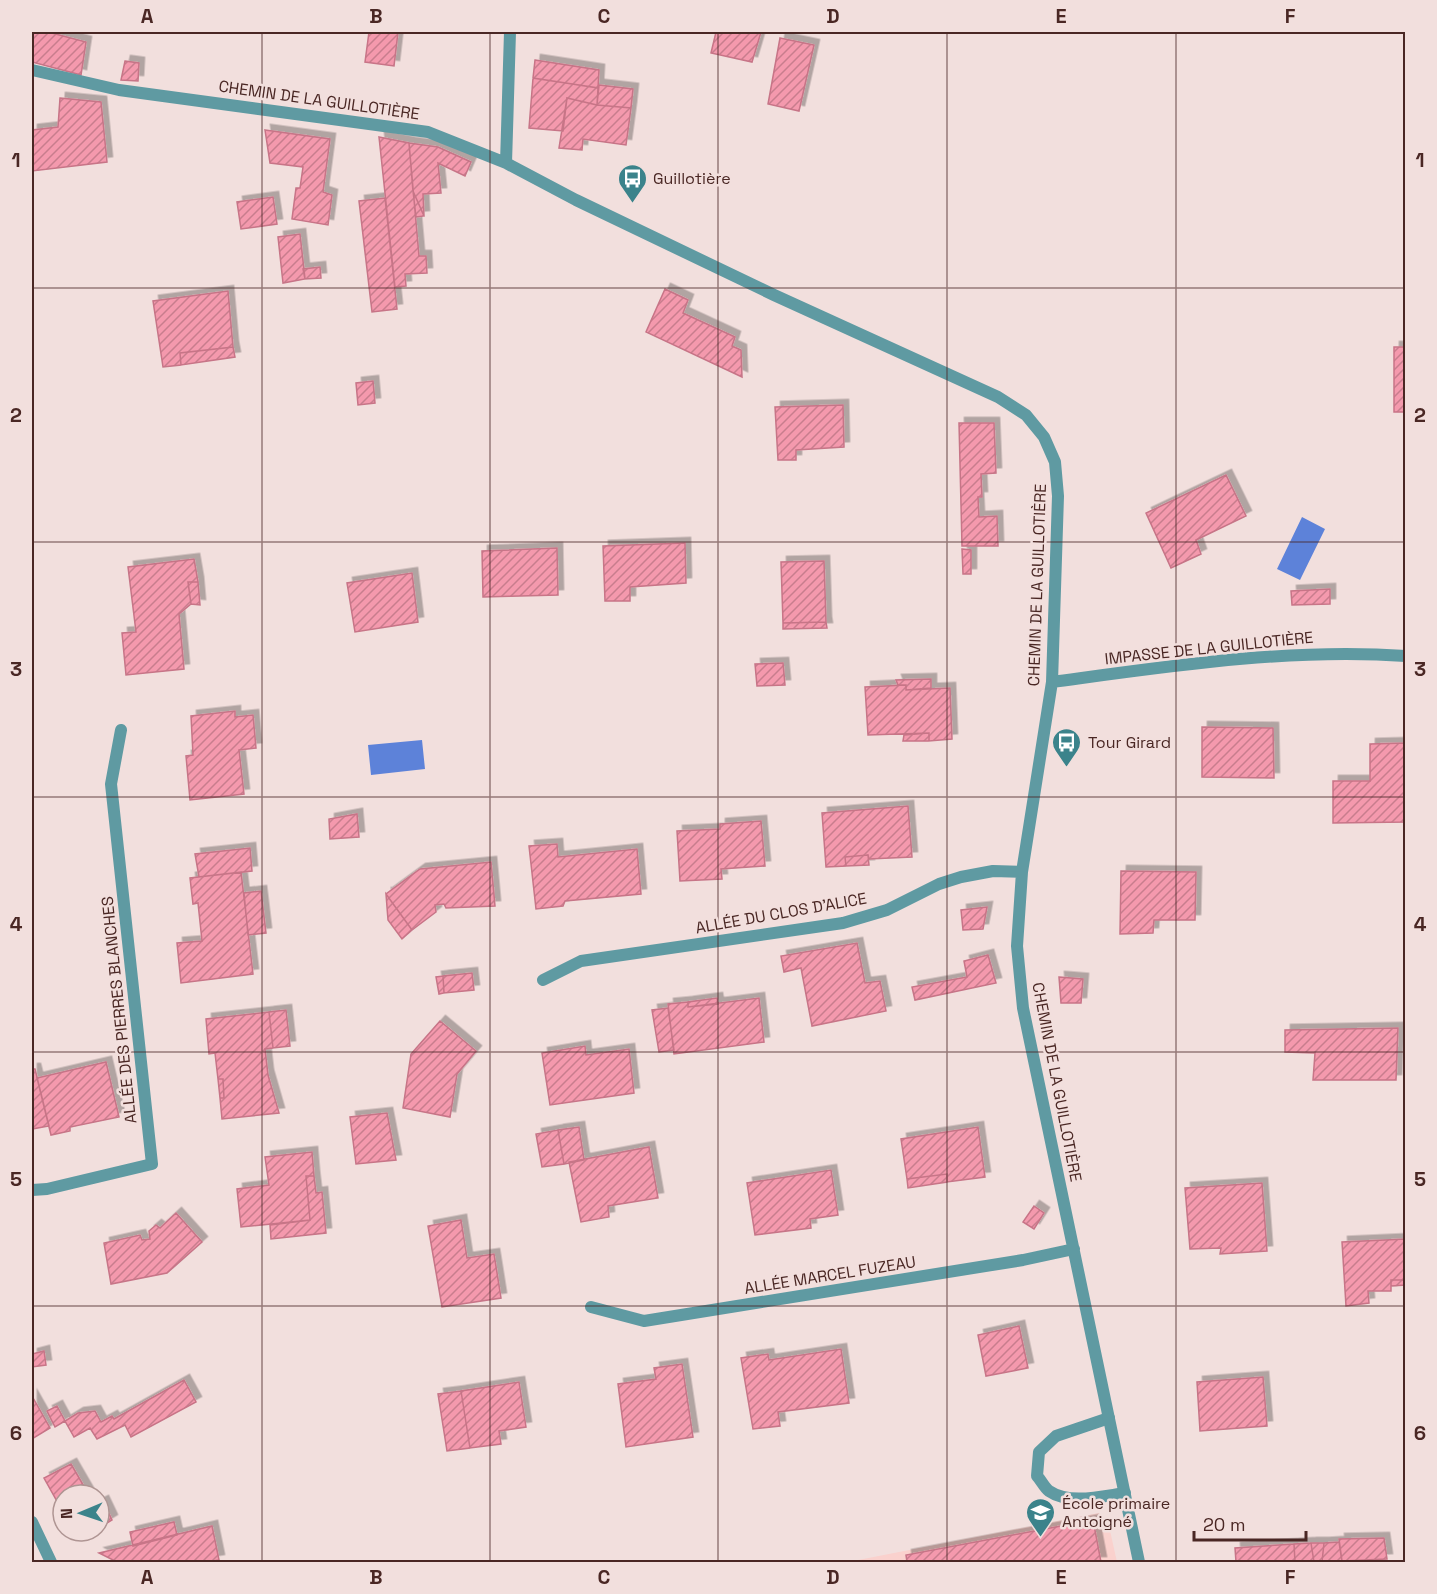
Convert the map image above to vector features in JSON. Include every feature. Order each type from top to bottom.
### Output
[{"type":"street","points":[[506,163],[510,32]]},
{"type":"street","name":"CHEMIN DE LA GUILLOTIÈRE","points":[[32,70],[119,90],[428,132],[506,163],[576,200],[732,275],[998,397],[1026,415],[1044,437],[1055,462],[1058,496],[1052,682],[1022,872],[1017,946],[1023,1008],[1139,1563]]},
{"type":"street","name":"IMPASSE DE LA GUILLOTIÈRE","points":[[1052,682],[1284,654],[1359,652],[1406,656]]},
{"type":"street","name":"ALLÉE DES PIERRES BLANCHES","points":[[32,1190],[47,1189],[152,1164],[111,784],[121,730]]},
{"type":"street","name":"ALLÉE DU CLOS D'ALICE","points":[[543,980],[581,961],[843,923],[887,910],[939,884],[961,877],[993,871],[1022,872]]},
{"type":"street","name":"ALLÉE MARCEL FUZEAU","points":[[591,1306],[644,1321],[1012,1262],[1074,1249]]},
{"type":"street","points":[[1109,1418],[1056,1436],[1040,1452],[1037,1476],[1048,1490],[1062,1497],[1125,1493]]},
{"type":"street","points":[[32,1522],[51,1563]]},
{"type":"shaded area","name":"École primaire Antoigné","points":[[1099,1513],[1100,1518],[1107,1517],[1117,1562],[848,1562]]},
{"type":"water","points":[[1302,517],[1325,529],[1300,580],[1277,569]]},
{"type":"water","points":[[422,740],[425,769],[371,775],[368,745]]},
{"type":"building","points":[[32,32],[48,32],[86,42],[81,75],[32,62]]},
{"type":"building","points":[[369,32],[398,32],[394,66],[365,62]]},
{"type":"building","points":[[716,32],[761,32],[752,62],[711,53]]},
{"type":"building","points":[[780,38],[814,45],[799,111],[768,104]]},
{"type":"building","points":[[535,60],[599,70],[598,88],[533,78]]},
{"type":"building","points":[[125,61],[139,63],[138,81],[121,80]]},
{"type":"building","points":[[533,78],[598,88],[597,105],[567,98],[563,131],[529,128]]},
{"type":"building","points":[[599,85],[633,89],[631,108],[597,105]]},
{"type":"building","points":[[60,98],[101,102],[107,162],[32,171],[32,130],[58,127]]},
{"type":"building","points":[[567,98],[597,105],[631,108],[626,145],[583,139],[582,150],[559,148]]},
{"type":"building","points":[[265,130],[330,139],[323,192],[332,195],[328,225],[292,219],[296,188],[300,188],[303,167],[270,163]]},
{"type":"building","points":[[379,137],[409,143],[419,256],[426,256],[427,273],[405,274],[406,286],[395,287]]},
{"type":"building","points":[[409,143],[438,147],[471,162],[465,176],[438,163],[441,193],[423,194],[424,216],[413,191]]},
{"type":"building","points":[[413,191],[424,216],[416,217]]},
{"type":"building","points":[[273,197],[277,224],[241,229],[237,202]]},
{"type":"building","points":[[385,198],[397,309],[372,312],[359,201]]},
{"type":"building","points":[[300,234],[305,279],[283,283],[278,237]]},
{"type":"building","points":[[320,267],[321,278],[305,279],[303,269]]},
{"type":"building","points":[[665,289],[688,300],[683,313],[735,337],[732,346],[741,350],[742,377],[646,332]]},
{"type":"building","points":[[228,291],[233,347],[180,353],[181,365],[163,367],[153,301]]},
{"type":"building","points":[[233,347],[235,357],[181,365],[180,353]]},
{"type":"building","points":[[1394,347],[1406,347],[1406,412],[1394,412]]},
{"type":"building","points":[[373,381],[375,403],[358,405],[356,383]]},
{"type":"building","points":[[843,405],[844,447],[796,450],[796,460],[778,460],[775,407]]},
{"type":"building","points":[[959,423],[994,423],[996,473],[981,474],[982,497],[978,497],[979,517],[997,516],[998,546],[962,546]]},
{"type":"building","points":[[1226,475],[1246,516],[1196,540],[1201,554],[1171,568],[1146,513]]},
{"type":"building","points":[[685,543],[686,583],[630,587],[630,601],[605,601],[603,546]]},
{"type":"building","points":[[557,548],[558,595],[483,597],[482,551]]},
{"type":"building","points":[[962,549],[971,550],[971,574],[963,574]]},
{"type":"building","points":[[194,559],[198,582],[188,582],[191,604],[179,614],[184,669],[126,675],[122,633],[136,632],[128,567]]},
{"type":"building","points":[[824,561],[826,622],[783,623],[781,562]]},
{"type":"building","points":[[412,573],[418,622],[355,632],[347,583]]},
{"type":"building","points":[[188,582],[198,582],[200,605],[191,604]]},
{"type":"building","points":[[1330,589],[1330,604],[1292,605],[1291,591]]},
{"type":"building","points":[[826,622],[827,628],[783,629],[783,623]]},
{"type":"building","points":[[783,663],[785,685],[757,686],[755,664]]},
{"type":"building","points":[[931,679],[931,688],[906,690],[906,685],[898,685],[896,680]]},
{"type":"building","points":[[906,685],[906,690],[950,688],[952,739],[929,741],[929,733],[868,735],[865,687]]},
{"type":"building","points":[[235,711],[235,717],[253,715],[256,748],[239,750],[244,794],[190,800],[186,756],[193,755],[191,716]]},
{"type":"building","points":[[1202,727],[1273,728],[1274,778],[1202,777]]},
{"type":"building","points":[[929,733],[929,741],[903,741],[904,735]]},
{"type":"building","points":[[1406,743],[1406,822],[1333,823],[1333,781],[1370,781],[1370,744]]},
{"type":"building","points":[[908,806],[912,857],[869,859],[868,855],[845,857],[846,866],[826,867],[822,813]]},
{"type":"building","points":[[357,814],[359,837],[330,839],[329,819]]},
{"type":"building","points":[[761,821],[765,866],[721,869],[722,879],[680,881],[677,831],[720,829],[720,824]]},
{"type":"building","points":[[557,844],[558,857],[637,849],[641,894],[565,901],[563,906],[536,909],[529,846]]},
{"type":"building","points":[[250,848],[252,871],[199,877],[195,854]]},
{"type":"building","points":[[868,855],[869,865],[846,866],[845,857]]},
{"type":"building","points":[[491,862],[495,906],[446,908],[444,904],[435,905],[436,912],[412,930],[386,894],[420,869]]},
{"type":"building","points":[[1121,871],[1196,872],[1195,920],[1154,920],[1153,933],[1120,934]]},
{"type":"building","points":[[241,872],[253,974],[181,983],[177,943],[202,941],[198,903],[193,904],[190,878]]},
{"type":"building","points":[[261,891],[266,933],[248,935],[244,893]]},
{"type":"building","points":[[386,894],[412,930],[402,939],[388,920]]},
{"type":"building","points":[[987,907],[983,929],[963,930],[961,910]]},
{"type":"building","points":[[857,943],[865,983],[880,981],[886,1011],[812,1026],[801,968],[784,972],[781,956]]},
{"type":"building","points":[[988,955],[996,983],[915,1000],[912,987],[967,977],[964,961]]},
{"type":"building","points":[[472,973],[474,990],[444,993],[443,976]]},
{"type":"building","points":[[443,976],[444,993],[439,994],[436,977]]},
{"type":"building","points":[[1059,977],[1083,979],[1081,1003],[1061,1003]]},
{"type":"building","points":[[717,998],[718,1004],[688,1007],[688,1002]]},
{"type":"building","points":[[759,998],[764,1042],[674,1054],[668,1004],[688,1002],[688,1007]]},
{"type":"building","points":[[668,1008],[674,1050],[659,1052],[652,1010]]},
{"type":"building","points":[[286,1010],[290,1046],[273,1048],[269,1012]]},
{"type":"building","points":[[269,1012],[273,1048],[265,1049],[268,1075],[279,1113],[222,1119],[220,1098],[224,1098],[223,1079],[218,1079],[215,1053],[209,1054],[206,1019]]},
{"type":"building","points":[[440,1021],[476,1051],[457,1074],[450,1117],[403,1108],[411,1054]]},
{"type":"building","points":[[1398,1028],[1396,1080],[1313,1080],[1315,1053],[1285,1052],[1285,1030]]},
{"type":"building","points":[[585,1046],[586,1055],[629,1049],[634,1093],[550,1105],[542,1053]]},
{"type":"building","points":[[106,1062],[119,1117],[70,1127],[70,1131],[51,1135],[37,1078]]},
{"type":"building","points":[[32,1069],[35,1069],[49,1126],[32,1129]]},
{"type":"building","points":[[218,1079],[223,1079],[224,1098],[220,1098]]},
{"type":"building","points":[[387,1113],[396,1160],[356,1164],[350,1117]]},
{"type":"building","points":[[579,1127],[584,1160],[564,1164],[558,1130]]},
{"type":"building","points":[[978,1127],[985,1177],[947,1182],[947,1174],[907,1179],[901,1139]]},
{"type":"building","points":[[558,1130],[564,1164],[542,1167],[536,1134]]},
{"type":"building","points":[[649,1147],[658,1198],[608,1206],[609,1217],[581,1222],[569,1162]]},
{"type":"building","points":[[312,1152],[314,1176],[306,1176],[310,1220],[241,1227],[237,1189],[269,1185],[265,1157]]},
{"type":"building","points":[[831,1170],[838,1215],[810,1219],[811,1228],[755,1235],[747,1183]]},
{"type":"building","points":[[947,1174],[947,1182],[908,1188],[907,1179]]},
{"type":"building","points":[[306,1176],[314,1176],[316,1193],[322,1192],[326,1233],[271,1239],[270,1225],[310,1220]]},
{"type":"building","points":[[1262,1183],[1267,1251],[1220,1254],[1221,1248],[1190,1249],[1185,1188]]},
{"type":"building","points":[[1034,1206],[1044,1213],[1034,1229],[1023,1222]]},
{"type":"building","points":[[176,1213],[202,1242],[167,1273],[111,1284],[104,1243],[140,1235],[142,1240],[150,1239],[149,1231],[156,1225],[160,1228]]},
{"type":"building","points":[[461,1220],[467,1258],[494,1254],[501,1298],[442,1307],[428,1226]]},
{"type":"building","points":[[1406,1239],[1406,1280],[1391,1280],[1391,1291],[1368,1291],[1369,1303],[1346,1306],[1342,1242]]},
{"type":"building","points":[[1391,1280],[1406,1280],[1406,1285],[1391,1286]]},
{"type":"building","points":[[1019,1326],[1028,1368],[986,1376],[978,1335]]},
{"type":"building","points":[[841,1349],[849,1403],[778,1412],[780,1426],[753,1429],[741,1358],[768,1354],[769,1360]]},
{"type":"building","points":[[44,1351],[46,1365],[32,1367],[32,1354]]},
{"type":"building","points":[[682,1364],[693,1437],[626,1447],[618,1384],[656,1379],[654,1368]]},
{"type":"building","points":[[1263,1377],[1267,1426],[1200,1431],[1197,1382]]},
{"type":"building","points":[[184,1380],[196,1402],[131,1437],[125,1425],[97,1439],[90,1428],[74,1437],[65,1421],[78,1413],[95,1411],[101,1422],[112,1416],[114,1419]]},
{"type":"building","points":[[519,1382],[526,1427],[499,1431],[501,1444],[470,1448],[461,1391]]},
{"type":"building","points":[[461,1391],[470,1448],[447,1451],[438,1394]]},
{"type":"building","points":[[32,1396],[50,1428],[32,1439]]},
{"type":"building","points":[[57,1406],[65,1421],[55,1427],[47,1411]]},
{"type":"building","points":[[71,1464],[82,1483],[51,1483],[51,1491],[44,1478]]},
{"type":"building","name":"École primaire Antoigné","points":[[1093,1520],[1101,1562],[907,1562],[906,1555]]},
{"type":"building","points":[[174,1522],[177,1535],[133,1546],[130,1532]]},
{"type":"building","points":[[212,1526],[219,1560],[117,1562],[99,1553]]},
{"type":"building","points":[[1384,1538],[1387,1559],[1342,1561],[1339,1539]]},
{"type":"building","points":[[1339,1542],[1342,1562],[1322,1562],[1324,1543]]},
{"type":"building","points":[[1311,1543],[1324,1543],[1322,1562],[1314,1562]]},
{"type":"building","points":[[1311,1543],[1314,1562],[1295,1562],[1294,1544]]},
{"type":"building","points":[[1294,1544],[1295,1562],[1236,1562],[1235,1548]]},
{"type":"place","name":"Guillotière","points":[[632,204]]},
{"type":"place","name":"Tour Girard","points":[[1067,768]]},
{"type":"place","name":"École primaire Antoigné","points":[[1041,1538]]}]
